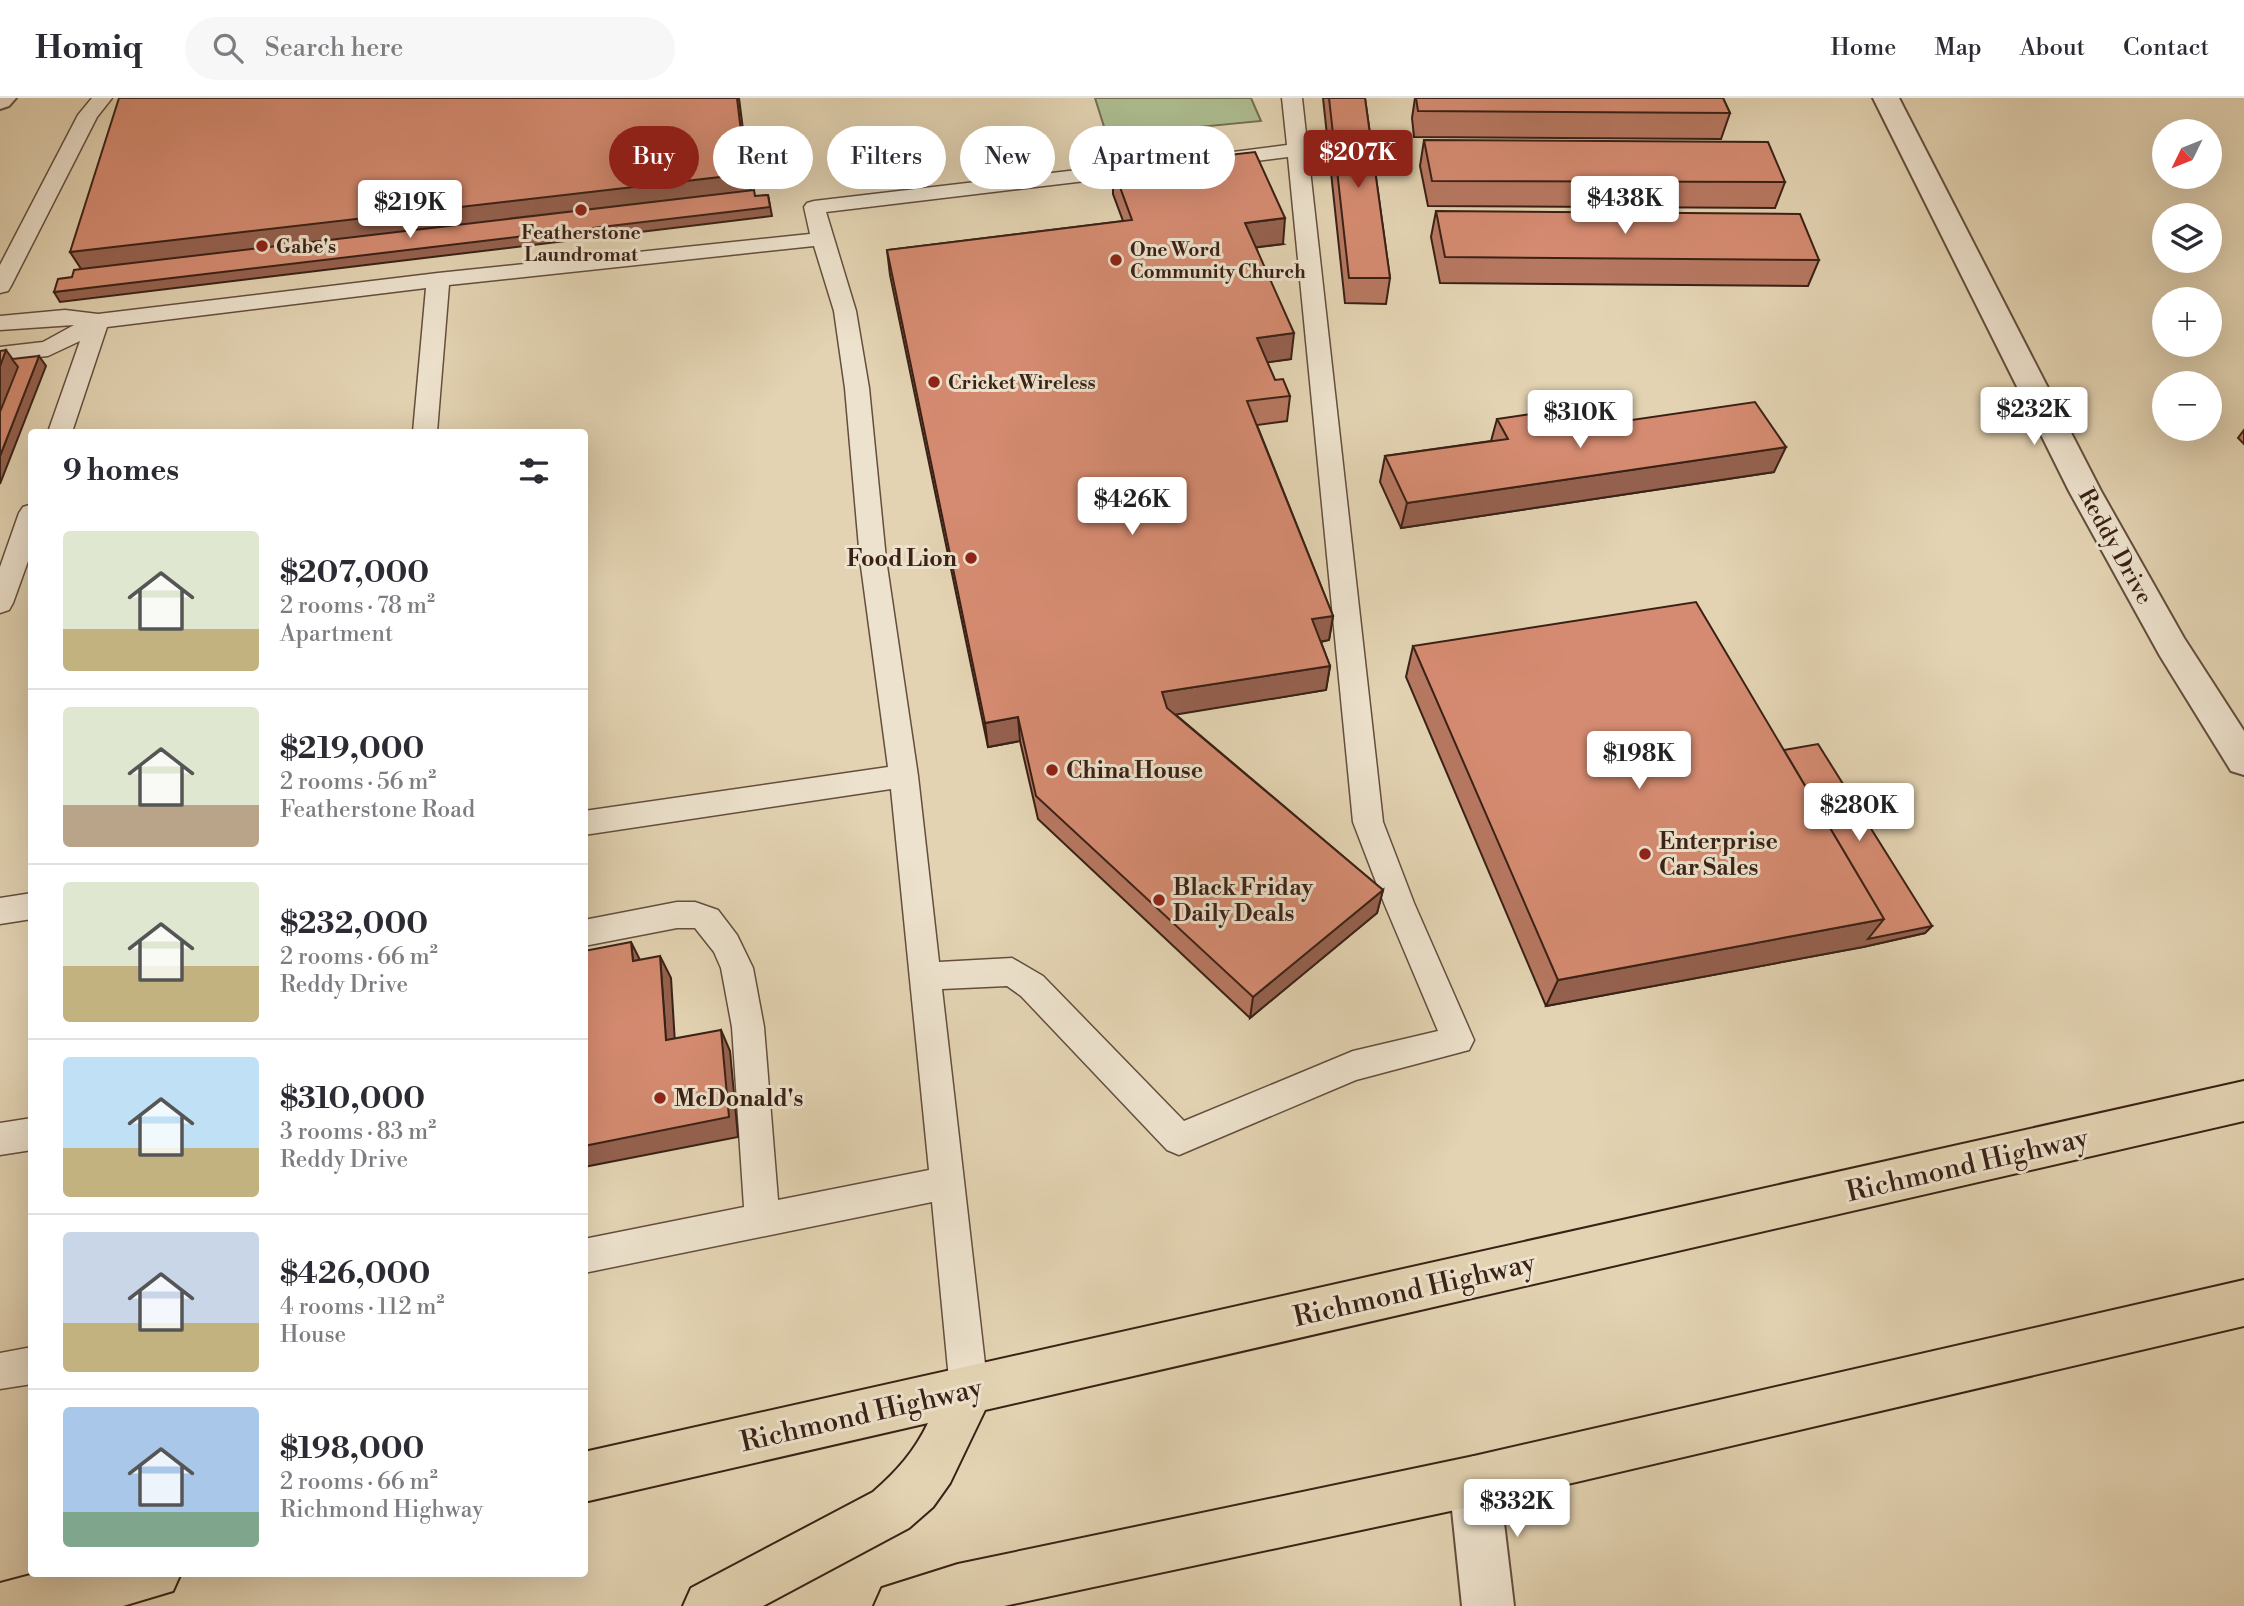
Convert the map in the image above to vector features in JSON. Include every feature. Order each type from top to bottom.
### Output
[{"type":"main road","name":"Richmond Highway","points":[[588,1476],[2244,1101]]},
{"type":"main road","points":[[900,1606],[972,1587],[1474,1481],[2244,1303]]},
{"type":"main road","points":[[709,1606],[891,1510],[915,1489],[933,1466],[969,1390]]},
{"type":"main road","points":[[8,1606],[137,1577]]},
{"type":"street","name":"Reddy Drive","points":[[1886,98],[2085,491],[2172,646],[2244,761]]},
{"type":"street","points":[[1474,1481],[1488,1606]]},
{"type":"lane","points":[[0,286],[88,115],[102,98]]},
{"type":"lane","points":[[925,976],[1012,972],[1032,986],[1179,1139],[1353,1066],[1458,1040],[1399,903],[1368,822],[1295,150],[1292,98]]},
{"type":"lane","points":[[969,1390],[904,776],[873,559],[853,362],[845,311],[814,207],[1295,150]]},
{"type":"lane","points":[[0,323],[65,317],[98,321],[439,280],[822,239]]},
{"type":"lane","points":[[425,429],[439,280]]},
{"type":"lane","points":[[0,354],[48,349],[98,321]]},
{"type":"lane","points":[[61,429],[98,321]]},
{"type":"lane","points":[[0,603],[28,524]]},
{"type":"lane","points":[[588,822],[904,776]]},
{"type":"lane","points":[[0,911],[28,907]]},
{"type":"lane","points":[[588,932],[677,915],[695,915],[707,919],[726,944],[737,968],[748,1027],[762,1221]]},
{"type":"lane","points":[[0,1139],[28,1135]]},
{"type":"lane","points":[[588,1255],[948,1182]]},
{"type":"lane","points":[[0,1371],[28,1366]]},
{"type":"green space","points":[[1095,98],[1251,98],[1261,121],[1210,126],[1104,126]]},
{"type":"building","points":[[119,98],[737,98],[740,126],[713,126],[713,178],[699,179],[699,126],[609,126],[609,189],[616,189],[70,252]]},
{"type":"building","points":[[1329,98],[1365,98],[1390,278],[1349,278]]},
{"type":"building","points":[[1416,98],[1723,98],[1730,113],[1418,111]]},
{"type":"building","points":[[1424,140],[1768,142],[1785,182],[1432,181]]},
{"type":"building","points":[[1255,152],[1285,218],[1245,223],[1294,333],[1257,338],[1275,380],[1283,379],[1290,396],[1247,401],[1333,616],[1312,619],[1330,666],[1162,692],[1167,708],[1383,890],[1253,997],[1036,796],[1018,717],[985,723],[887,250],[1132,220],[1121,189],[1235,189],[1235,154]]},
{"type":"building","points":[[754,190],[755,196],[768,195],[770,207],[54,292],[58,279],[72,277],[74,270]]},
{"type":"building","points":[[1436,211],[1800,214],[1819,260],[1445,257]]},
{"type":"building","points":[[6,350],[0,366],[0,351]]},
{"type":"building","points":[[39,356],[0,456],[0,412],[18,367],[12,359]]},
{"type":"building","points":[[1755,402],[1786,447],[1407,503],[1385,456],[1508,439],[1497,419],[1573,408],[1584,427]]},
{"type":"building","name":"Enterprise Car Sales","points":[[1696,602],[1884,919],[1558,980],[1413,646]]},
{"type":"building","points":[[1818,744],[1932,926],[1868,939],[1884,919],[1784,750]]},
{"type":"building","name":"McDonald's","points":[[631,942],[633,961],[660,956],[666,1040],[721,1030],[729,1117],[588,1145],[588,950]]},
{"type":"place","name":"Featherstone Laundromat","points":[[581,210]]},
{"type":"place","name":"Gabe's","points":[[262,246]]},
{"type":"place","name":"One Word Community Church","points":[[1116,260]]},
{"type":"place","name":"Cricket Wireless","points":[[934,382]]},
{"type":"place","name":"Food Lion","points":[[971,558]]},
{"type":"place","name":"China House","points":[[1052,770]]},
{"type":"place","name":"Enterprise Car Sales","points":[[1645,854]]},
{"type":"place","name":"Black Friday Daily Deals","points":[[1159,900]]},
{"type":"place","name":"McDonald's","points":[[660,1098]]}]
